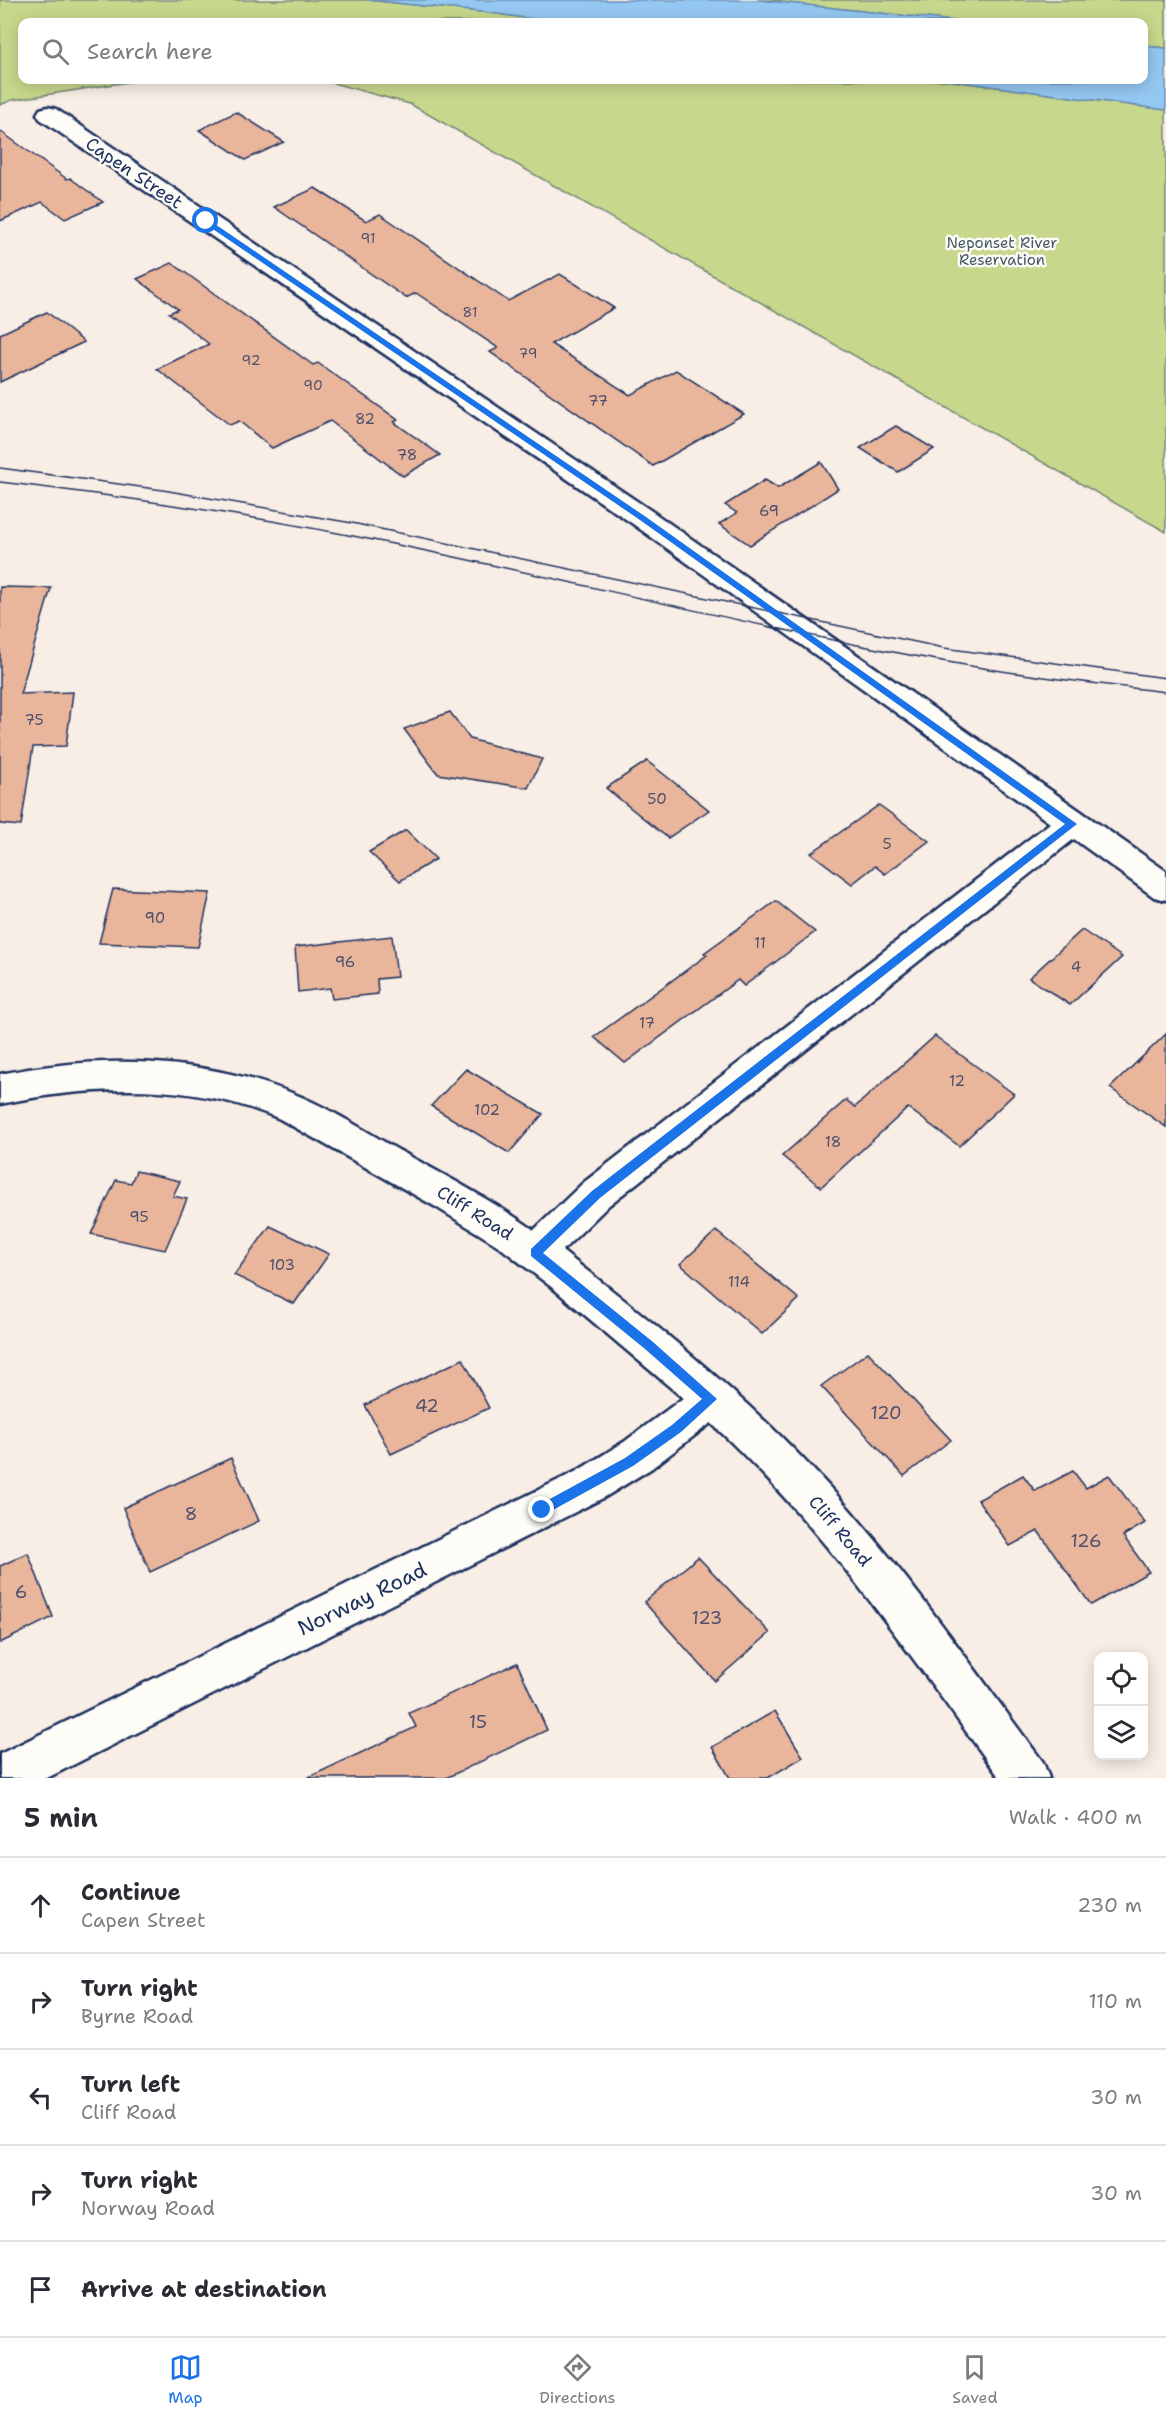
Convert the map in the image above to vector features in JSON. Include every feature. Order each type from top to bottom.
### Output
[{"type":"street","name":"Capen Street","points":[[48,114],[643,518],[1072,824],[1166,888]]},
{"type":"street","points":[[535,1253],[596,1194],[1072,824]]},
{"type":"street","name":"Cliff Road","points":[[0,1089],[64,1078],[149,1077],[190,1081],[269,1100],[459,1201],[498,1225],[649,1345],[711,1399],[812,1498],[874,1572],[1027,1778]]},
{"type":"street","name":"Norway Road","points":[[0,1778],[591,1484],[629,1462],[711,1399]]},
{"type":"green space","points":[[0,0],[368,0],[525,18],[18,18],[18,84],[115,84],[12,100],[0,105]]},
{"type":"green space","points":[[760,0],[1166,0],[1166,48],[1148,46],[1148,18],[926,18]]},
{"type":"green space","name":"Neponset River Reservation","points":[[337,84],[975,84],[1166,110],[1166,532],[410,104]]},
{"type":"water","points":[[368,0],[760,0],[926,18],[525,18]]},
{"type":"water","points":[[1148,46],[1166,48],[1166,110],[975,84],[1148,84]]},
{"type":"building","points":[[236,112],[284,142],[245,160],[199,130]]},
{"type":"building","points":[[0,131],[103,202],[65,219],[42,202],[0,221]]},
{"type":"building","points":[[315,188],[366,221],[380,214],[508,301],[560,274],[614,308],[551,344],[630,395],[676,370],[744,414],[653,466],[490,352],[498,348],[416,293],[406,298],[274,207]]},
{"type":"building","points":[[172,263],[313,365],[318,363],[398,420],[394,422],[440,455],[403,476],[330,421],[272,448],[239,421],[230,425],[157,369],[209,344],[169,313],[178,309],[137,279]]},
{"type":"building","points":[[47,312],[84,342],[0,382],[0,334]]},
{"type":"building","points":[[896,426],[934,449],[898,472],[860,448]]},
{"type":"building","points":[[821,462],[838,489],[750,545],[719,524],[737,513],[725,505],[765,480],[778,488]]},
{"type":"building","points":[[0,587],[51,588],[20,694],[73,692],[66,746],[33,747],[21,826],[0,824]]},
{"type":"building","points":[[450,712],[470,739],[542,759],[528,788],[438,774],[404,729]]},
{"type":"building","points":[[647,761],[709,810],[668,838],[606,788]]},
{"type":"building","points":[[879,805],[929,841],[885,874],[875,866],[852,884],[811,853]]},
{"type":"building","points":[[406,830],[436,859],[400,881],[369,852]]},
{"type":"building","points":[[113,889],[210,893],[198,947],[99,943]]},
{"type":"building","points":[[776,901],[815,932],[744,986],[738,980],[625,1063],[594,1037],[707,955],[704,953]]},
{"type":"building","points":[[1082,930],[1122,957],[1070,1005],[1029,978]]},
{"type":"building","points":[[392,936],[397,977],[377,979],[378,994],[332,999],[330,988],[298,992],[295,947]]},
{"type":"building","points":[[1166,1034],[1166,1127],[1110,1088]]},
{"type":"building","points":[[935,1036],[1014,1094],[959,1146],[908,1108],[821,1187],[782,1156],[846,1100],[855,1107]]},
{"type":"building","points":[[466,1069],[543,1114],[509,1153],[431,1106]]},
{"type":"building","points":[[136,1171],[180,1181],[173,1196],[187,1199],[165,1250],[91,1234],[116,1180],[131,1183]]},
{"type":"building","points":[[270,1226],[329,1254],[294,1304],[234,1275]]},
{"type":"building","points":[[716,1231],[799,1299],[762,1334],[680,1264]]},
{"type":"building","points":[[868,1352],[951,1440],[904,1476],[821,1386]]},
{"type":"building","points":[[463,1359],[489,1408],[391,1454],[365,1405]]},
{"type":"building","points":[[231,1458],[259,1521],[150,1572],[123,1508]]},
{"type":"building","points":[[1073,1471],[1086,1488],[1109,1475],[1145,1523],[1123,1536],[1149,1572],[1091,1605],[1038,1531],[1010,1546],[978,1500],[1023,1475],[1035,1491]]},
{"type":"building","points":[[28,1553],[53,1617],[0,1643],[0,1566]]},
{"type":"building","points":[[698,1557],[770,1633],[715,1681],[644,1602]]},
{"type":"building","points":[[517,1663],[547,1730],[446,1778],[307,1778],[416,1727],[409,1713]]},
{"type":"building","points":[[775,1711],[803,1757],[768,1778],[730,1778],[712,1747]]},
{"type":"tram line","points":[[0,468],[163,490],[352,523],[944,648],[1166,678]]},
{"type":"tram line","points":[[0,482],[265,520],[430,552],[888,651],[1015,673],[1166,692]]},
{"type":"route","points":[[206,221],[643,518],[1072,824],[596,1194],[535,1253],[649,1345],[711,1399],[629,1462],[542,1510]]}]
